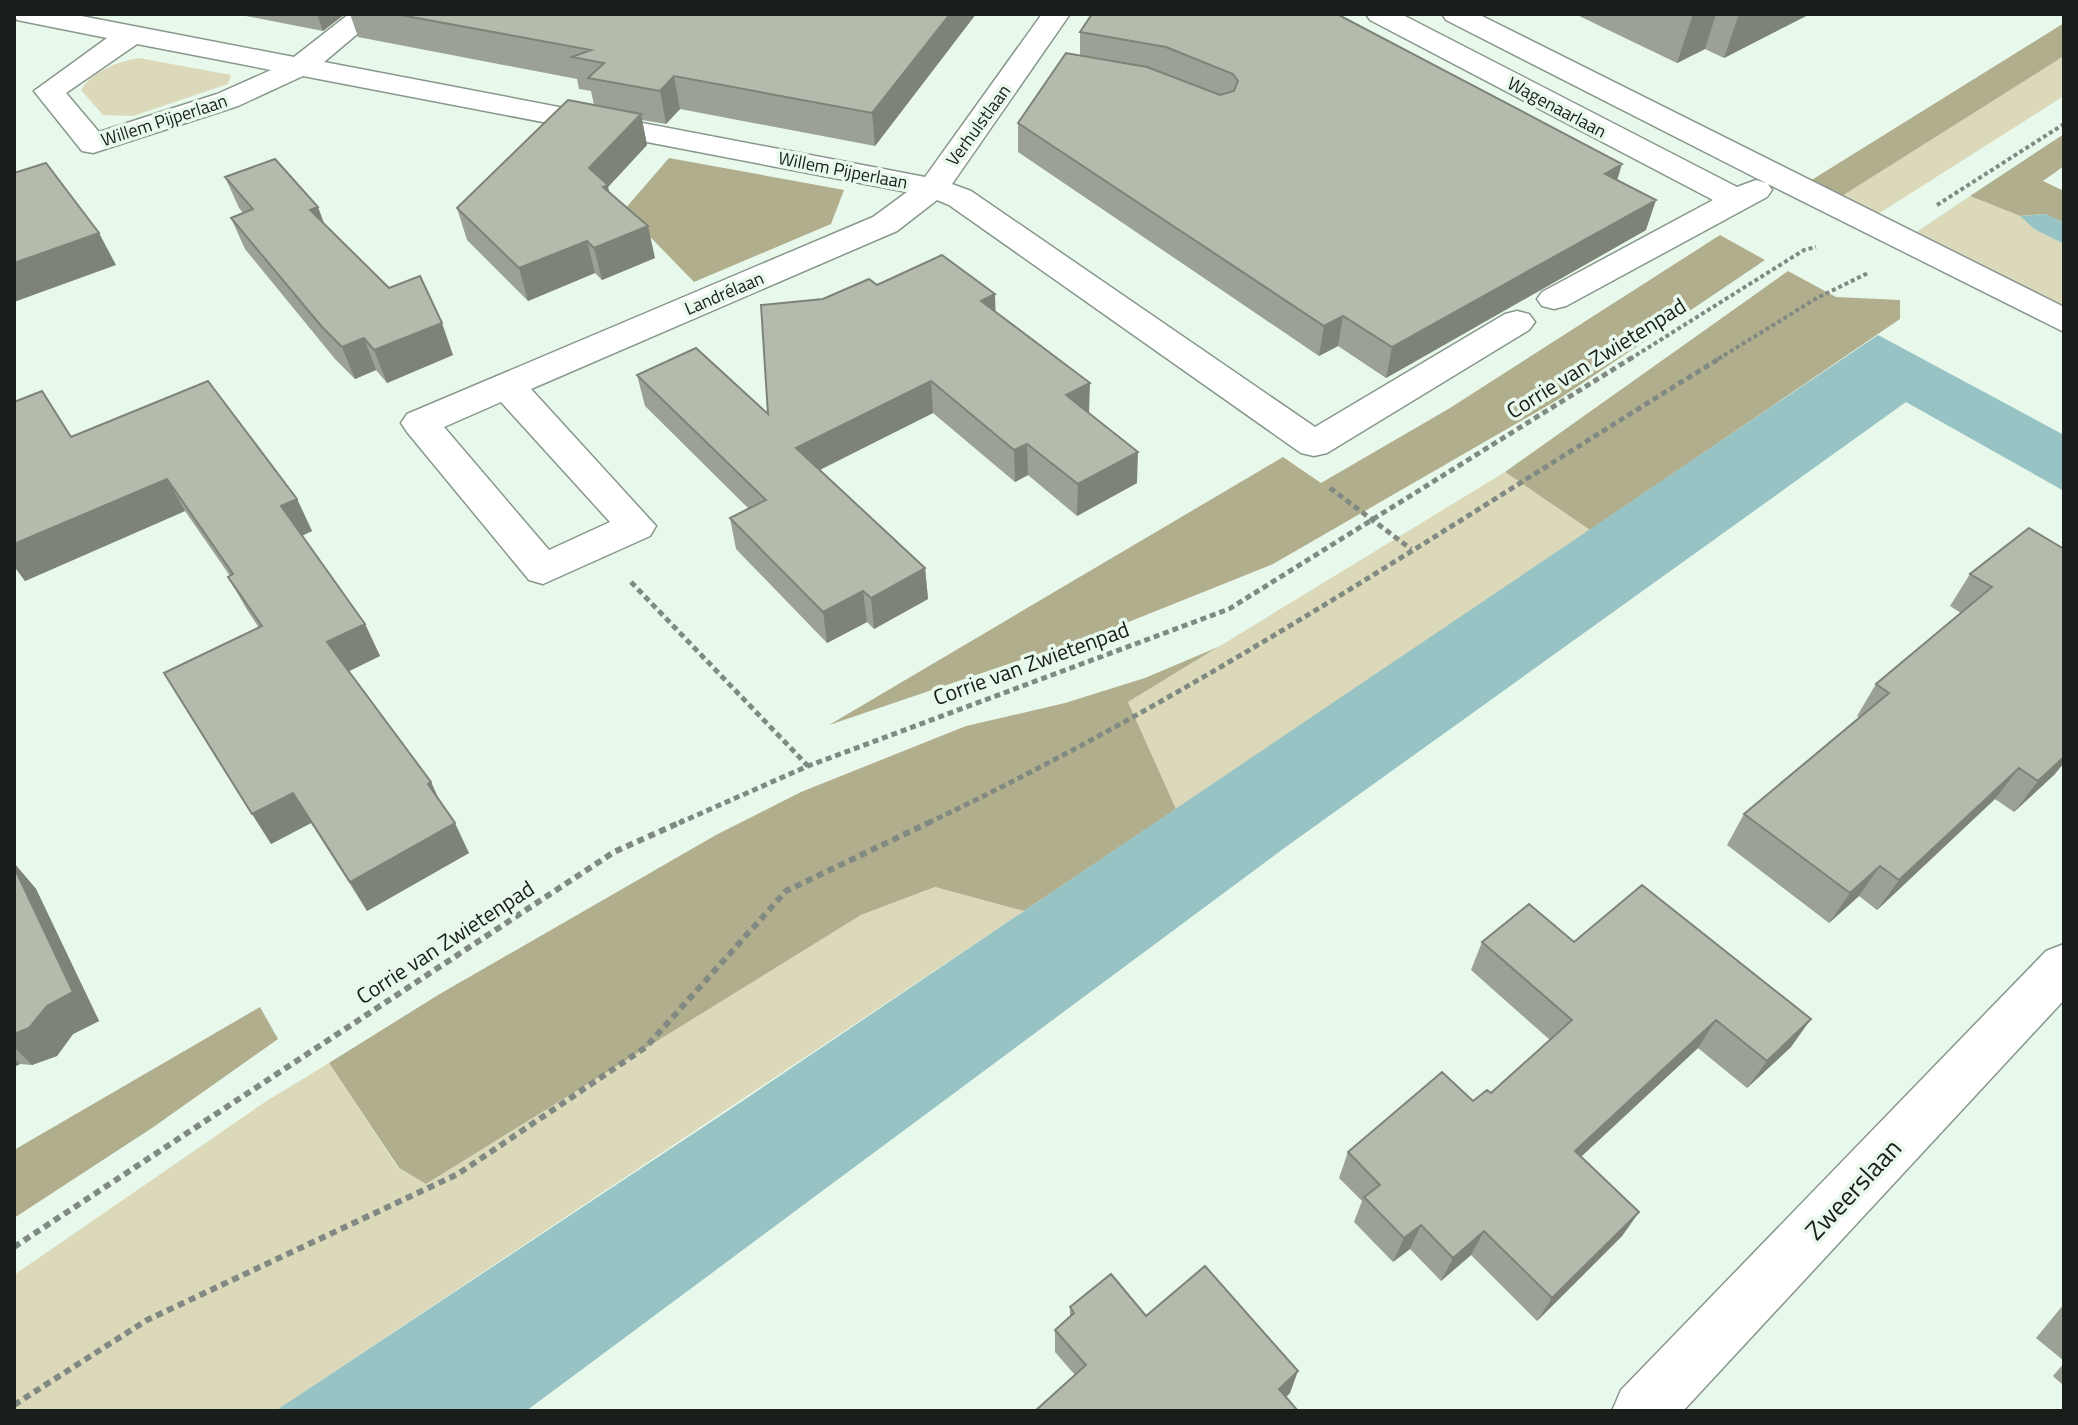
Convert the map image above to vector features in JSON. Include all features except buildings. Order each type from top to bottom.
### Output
[{"type":"street","name":"Willem Pijperlaan","points":[[27,14],[933,188],[960,198],[1314,444]]},
{"type":"street","points":[[300,66],[367,14]]},
{"type":"street","name":"Verhulstlaan","points":[[933,188],[1038,65],[1056,14]]},
{"type":"street","name":"Wagenaarlaan","points":[[1380,14],[1735,199]]},
{"type":"street","name":"Wagenaarlaan","points":[[1456,14],[2064,321]]},
{"type":"street","name":"Willem Pijperlaan","points":[[132,34],[49,91],[93,144],[237,96],[300,66]]},
{"type":"street","points":[[1554,299],[1735,199],[1780,179]]},
{"type":"street","name":"Landrélaan","points":[[507,386],[636,526],[543,570],[420,423],[885,224],[933,188]]},
{"type":"street","points":[[1314,444],[1517,322]]},
{"type":"street","name":"Zweerslaan","points":[[1642,1411],[2064,966]]},
{"type":"path","name":"Corrie van Zwietenpad","points":[[14,1247],[614,852],[808,766],[1229,609],[1804,250],[1902,238],[2064,124]]},
{"type":"path","points":[[14,1405],[147,1320],[458,1174],[646,1047],[786,891],[979,799],[1225,663],[1817,298],[1873,270],[1902,238]]},
{"type":"path","points":[[1314,444],[1310,473],[1411,549]]},
{"type":"path","points":[[596,545],[808,766]]},
{"type":"shaded area","points":[[2064,23],[2064,56],[1842,196],[1810,181]]},
{"type":"shaded area","points":[[2064,56],[2064,96],[1878,214],[1842,196]]},
{"type":"shaded area","points":[[139,58],[231,75],[228,84],[133,116],[103,115],[81,90],[106,68]]},
{"type":"shaded area","points":[[2064,134],[2064,166],[2043,181],[2064,191],[2064,223],[2045,214],[2020,216],[1970,196]]},
{"type":"shaded area","points":[[669,158],[844,190],[831,224],[694,282],[624,210]]},
{"type":"shaded area","points":[[1970,196],[2020,216],[2034,229],[2064,244],[2064,307],[1915,233]]},
{"type":"shaded area","points":[[1720,235],[1765,260],[1559,399],[1273,564],[1106,631],[829,725],[1283,457],[1321,483],[1450,408]]},
{"type":"shaded area","points":[[1788,271],[1836,297],[1900,300],[1900,319],[1590,530],[1505,472]]},
{"type":"shaded area","points":[[1505,472],[1590,530],[1176,809],[1128,702]]},
{"type":"shaded area","points":[[1218,647],[1128,702],[1176,809],[1024,911],[935,887],[861,915],[426,1184],[399,1168],[329,1063],[438,995],[716,835],[801,792],[966,726],[1065,703],[1145,678]]},
{"type":"shaded area","points":[[935,887],[1024,911],[275,1411],[14,1411],[14,1275],[265,1102],[329,1063],[398,1168],[426,1184],[861,915]]},
{"type":"shaded area","points":[[260,1007],[278,1039],[152,1128],[14,1218],[14,1150]]},
{"type":"water","points":[[2045,214],[2064,223],[2064,244],[2034,229],[2020,216]]},
{"type":"water","points":[[1878,335],[2064,435],[2064,491],[1906,402],[1283,849],[526,1411],[275,1411],[735,1106]]}]
